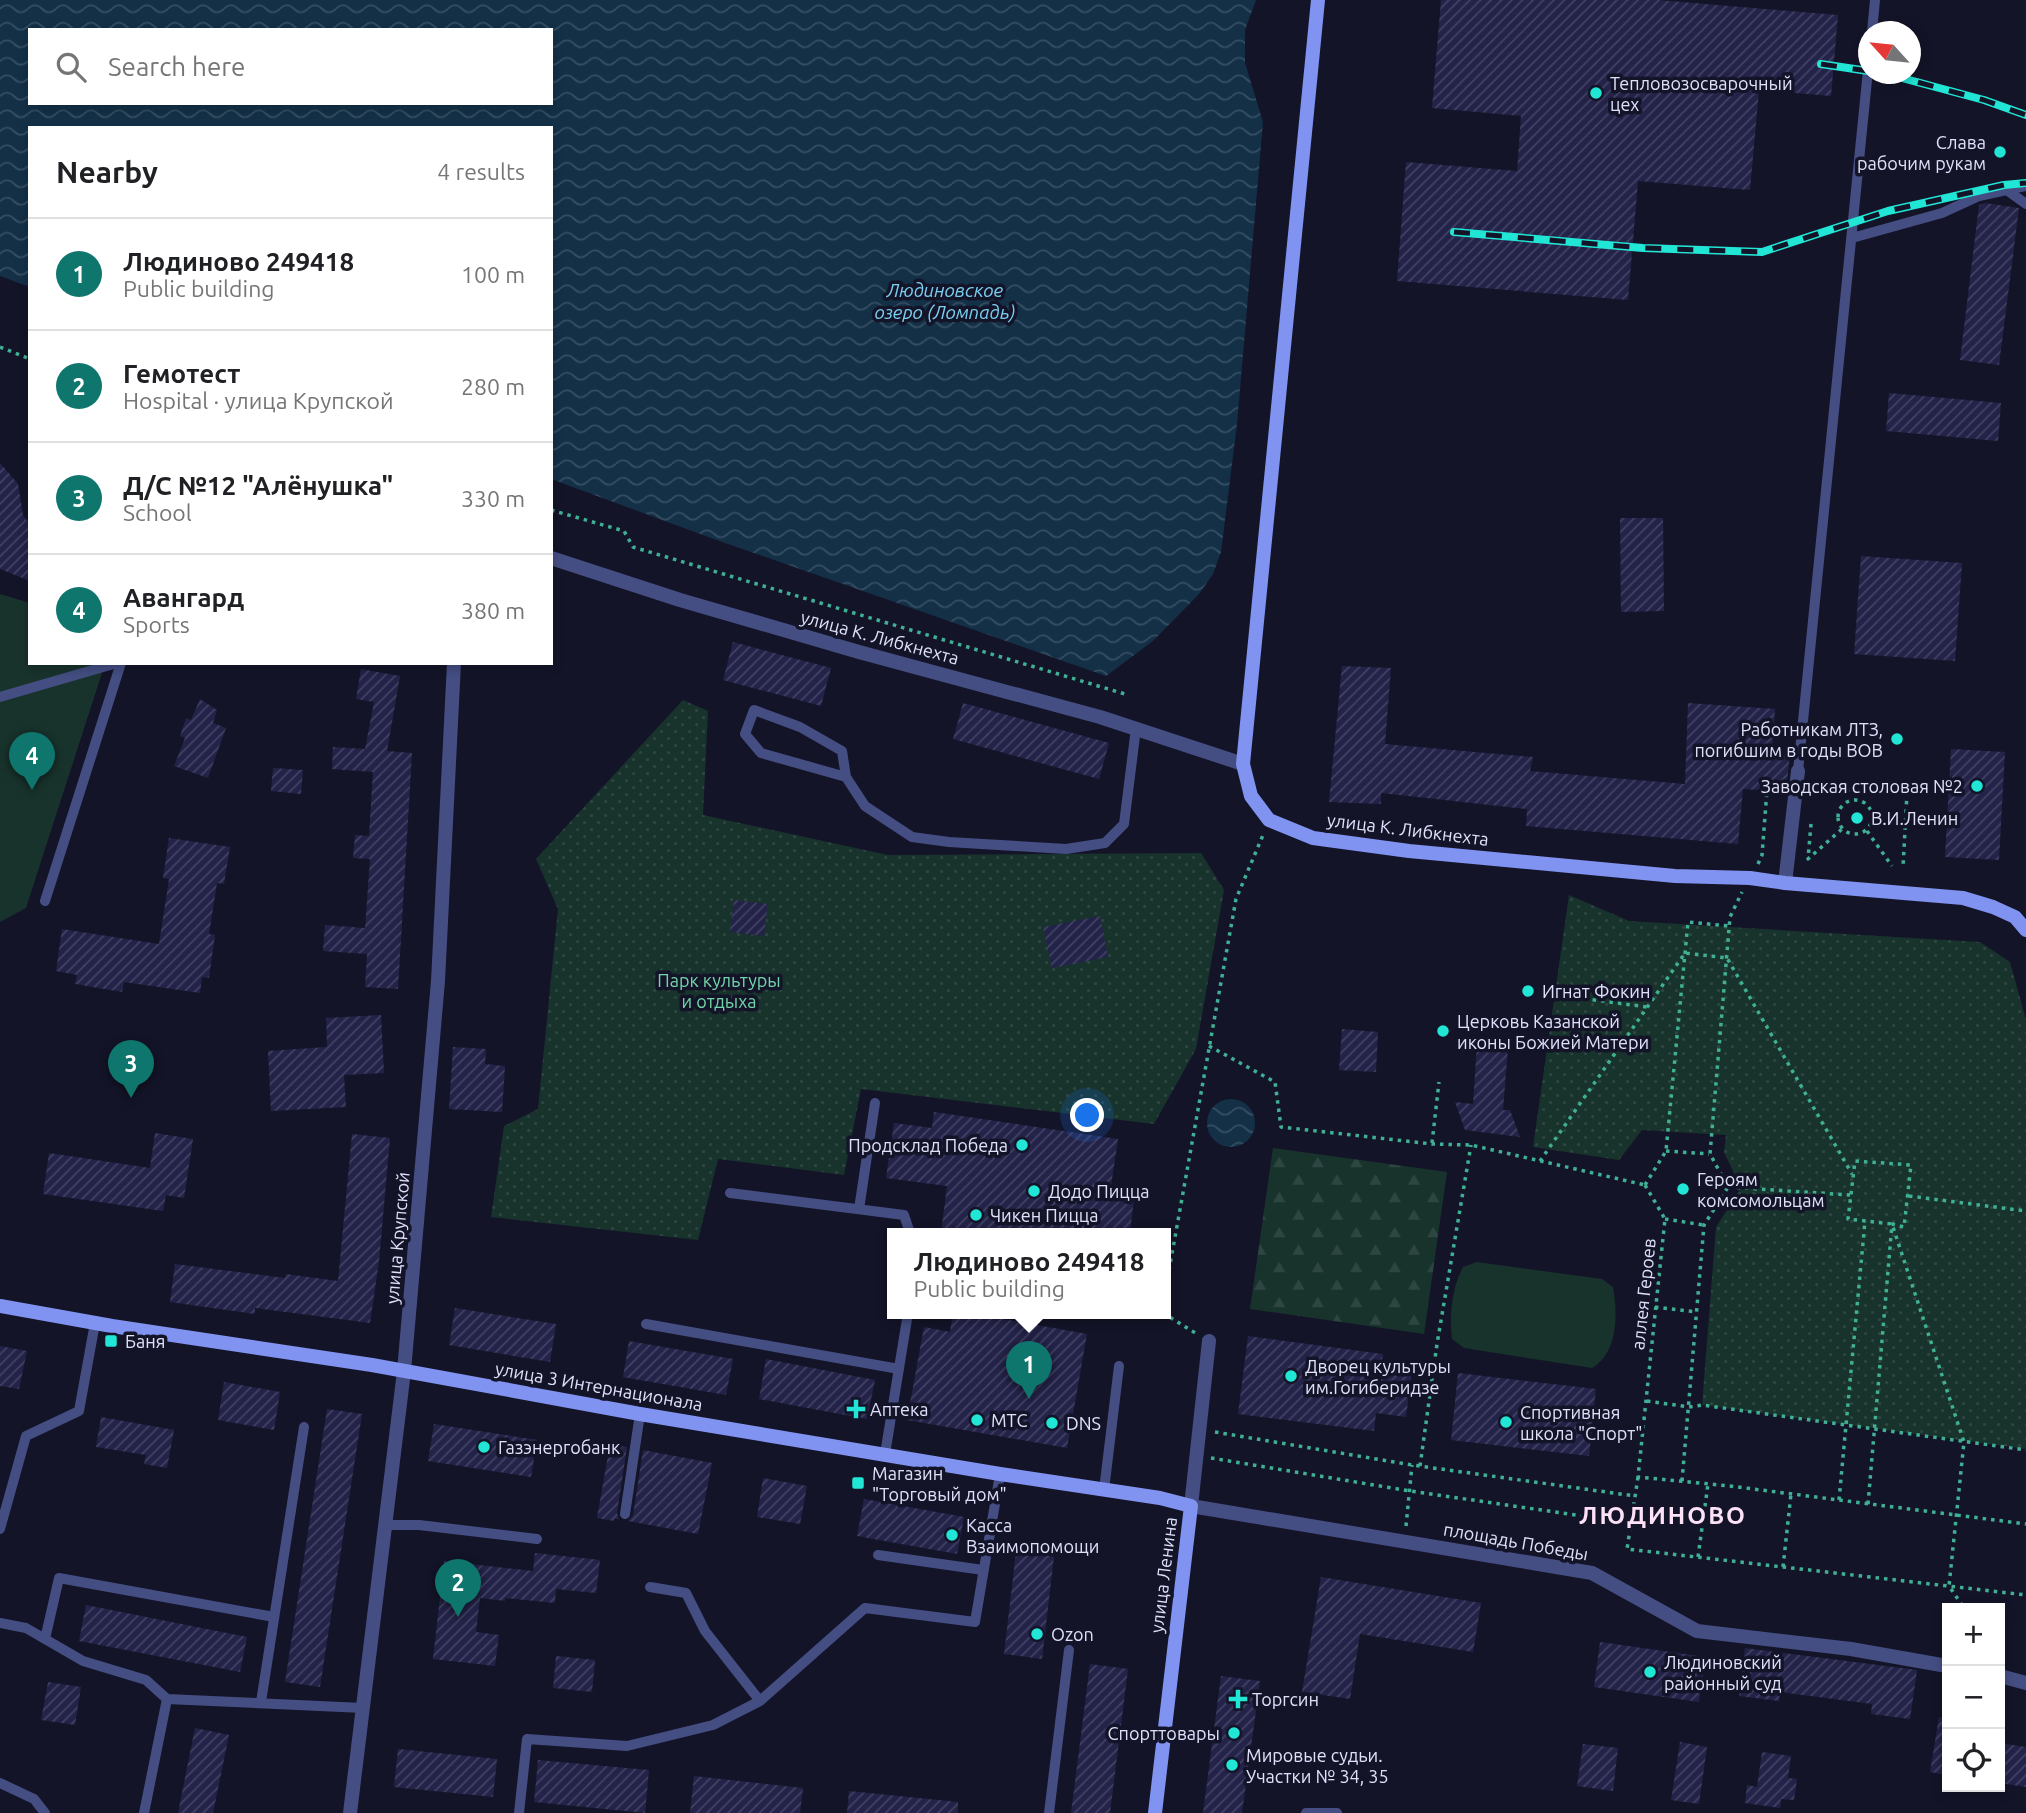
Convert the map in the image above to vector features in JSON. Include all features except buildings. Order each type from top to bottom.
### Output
[{"type":"street","points":[[1269,820],[1251,796],[1243,764],[1318,0]]},
{"type":"street","name":"улица К. Либкнехта","points":[[553,559],[680,600],[1136,728],[1243,764]]},
{"type":"street","name":"улица Крупской","points":[[350,1813],[404,1371],[438,981],[454,665]]},
{"type":"street","points":[[1785,883],[1798,771]]},
{"type":"street","name":"улица К. Либкнехта","points":[[1269,820],[1313,838],[1409,851],[1675,876],[1750,878],[1963,898],[2015,917],[2026,930]]},
{"type":"street","name":"улица 3 Интернационала","points":[[0,1306],[404,1371],[640,1414],[1191,1506]]},
{"type":"street","name":"улица Ленина","points":[[1155,1813],[1209,1341]]},
{"type":"street","name":"площадь Победы","points":[[1191,1506],[1592,1573],[1697,1630],[1851,1649],[1942,1665]]},
{"type":"street","points":[[2005,1677],[2026,1683]]},
{"type":"lane","points":[[1873,21],[1875,0]]},
{"type":"lane","points":[[1798,771],[1867,84]]},
{"type":"lane","points":[[1852,237],[1942,214],[1979,196],[2026,186]]},
{"type":"lane","points":[[2008,191],[2026,204]]},
{"type":"lane","points":[[0,697],[112,665]]},
{"type":"lane","points":[[45,901],[118,665]]},
{"type":"lane","points":[[846,777],[761,753],[745,734],[754,710],[800,727],[842,751],[846,777],[865,806],[912,837],[949,842],[1066,849],[1105,843],[1124,824],[1136,728]]},
{"type":"lane","points":[[859,1209],[875,1103]]},
{"type":"lane","points":[[730,1193],[904,1215],[908,1228]]},
{"type":"lane","points":[[885,1454],[907,1319]]},
{"type":"lane","points":[[0,1529],[26,1436],[79,1411],[95,1323]]},
{"type":"lane","points":[[646,1324],[899,1369]]},
{"type":"lane","points":[[1104,1490],[1118,1366]]},
{"type":"lane","points":[[625,1514],[640,1414]]},
{"type":"lane","points":[[261,1702],[304,1427]]},
{"type":"lane","points":[[519,1813],[527,1739],[627,1746],[713,1725],[760,1701],[865,1608],[975,1622],[1000,1474]]},
{"type":"lane","points":[[386,1525],[419,1525],[537,1538]]},
{"type":"lane","points":[[878,1555],[983,1570]]},
{"type":"lane","points":[[45,1639],[59,1578],[274,1617]]},
{"type":"lane","points":[[650,1587],[687,1593],[705,1631],[760,1701]]},
{"type":"lane","points":[[0,1623],[26,1628],[83,1661],[146,1680],[167,1699],[363,1708]]},
{"type":"lane","points":[[1049,1813],[1069,1650]]},
{"type":"lane","points":[[144,1813],[167,1699]]},
{"type":"lane","points":[[0,1783],[33,1799],[45,1813]]},
{"type":"lane","points":[[1306,1813],[1337,1813]]},
{"type":"path","points":[[0,348],[28,358]]},
{"type":"path","points":[[553,511],[624,531],[633,547],[1125,694]]},
{"type":"path","points":[[1812,799],[1813,787],[1907,793],[1903,867]]},
{"type":"path","points":[[1859,790],[1859,800]]},
{"type":"path","points":[[1859,800],[1869,807],[1872,813],[1871,825],[1867,830],[1854,835],[1842,829],[1839,822],[1840,808],[1845,803],[1859,800]]},
{"type":"path","points":[[1171,1259],[1236,898],[1269,820]]},
{"type":"path","points":[[1811,823],[1808,859],[1842,829]]},
{"type":"path","points":[[1867,830],[1892,866]]},
{"type":"path","points":[[1209,1046],[1275,1082],[1281,1128],[1432,1144],[1471,1145],[1644,1185],[1666,1151],[1688,922],[1729,926]]},
{"type":"path","points":[[1685,953],[1727,958]]},
{"type":"path","points":[[1540,1161],[1685,953]]},
{"type":"path","points":[[1727,958],[1710,1154],[1728,1186]]},
{"type":"path","points":[[1727,958],[1853,1175]]},
{"type":"path","points":[[1542,993],[1647,1007]]},
{"type":"path","points":[[1432,1144],[1439,1082]]},
{"type":"path","points":[[1420,1466],[1437,1344],[1471,1145]]},
{"type":"path","points":[[1666,1151],[1710,1154]]},
{"type":"path","points":[[1855,1161],[1911,1165],[1904,1227],[1848,1219],[1853,1175],[1855,1161]]},
{"type":"path","name":"аллея Героев","points":[[1644,1185],[1665,1219],[1638,1477],[1627,1549],[1698,1557]]},
{"type":"path","points":[[1728,1186],[1850,1195]]},
{"type":"path","points":[[1682,1481],[1704,1225],[1728,1186]]},
{"type":"path","points":[[1909,1196],[2026,1211]]},
{"type":"path","points":[[1665,1219],[1704,1225]]},
{"type":"path","points":[[1839,1500],[1865,1221]]},
{"type":"path","points":[[1868,1504],[1892,1224]]},
{"type":"path","points":[[1892,1224],[1964,1442],[1949,1586],[1961,1603]]},
{"type":"path","points":[[1655,1307],[1696,1312]]},
{"type":"path","points":[[1171,1318],[1209,1341]]},
{"type":"path","points":[[1646,1400],[1702,1405],[2026,1450]]},
{"type":"path","points":[[1199,1429],[1412,1465],[1635,1496]]},
{"type":"path","points":[[1196,1455],[1410,1491],[1631,1523]]},
{"type":"path","points":[[1404,1542],[1412,1465]]},
{"type":"path","points":[[1638,1477],[2026,1524]]},
{"type":"path","points":[[1707,1484],[1698,1557],[2026,1595]]},
{"type":"path","points":[[1783,1567],[1791,1494]]},
{"type":"green space","points":[[0,594],[28,602],[28,665],[96,665],[102,673],[26,908],[0,922]]},
{"type":"green space","name":"Парк культуры и отдыха","points":[[683,700],[708,711],[703,815],[888,855],[1201,853],[1224,890],[1196,1049],[1154,1124],[861,1089],[844,1175],[718,1159],[698,1240],[491,1217],[504,1126],[538,1109],[558,909],[536,859]]},
{"type":"green space","points":[[1569,895],[1629,921],[1980,942],[2010,962],[2026,1020],[2026,1449],[1702,1405],[1716,1227],[1741,1188],[1724,1152],[1726,1135],[1642,1130],[1619,1160],[1533,1147]]},
{"type":"green space","points":[[1273,1148],[1447,1172],[1424,1334],[1250,1309]]},
{"type":"green space","points":[[1477,1262],[1602,1279],[1613,1287],[1615,1309],[1614,1332],[1607,1353],[1592,1368],[1464,1348],[1452,1339],[1452,1302],[1463,1267]]},
{"type":"water","name":"Людиновское озеро (Ломпадь)","points":[[0,0],[1256,0],[1245,30],[1245,63],[1263,122],[1237,424],[1221,552],[1213,574],[1199,594],[1153,641],[1106,676],[553,480],[553,126],[28,126],[28,286],[0,276]]},
{"type":"water","points":[[1231,1099],[1248,1106],[1255,1123],[1248,1140],[1231,1147],[1214,1140],[1207,1123],[1214,1106]]},
{"type":"railway","points":[[1821,64],[1858,70]]},
{"type":"railway","points":[[1921,83],[1984,100],[2026,115]]},
{"type":"railway","points":[[1454,232],[1643,248],[1762,252],[1888,211],[2004,185],[2026,183]]},
{"type":"place","name":"Тепловозосварочный цех","points":[[1596,93]]},
{"type":"place","name":"Слава рабочим рукам","points":[[2000,152]]},
{"type":"place","name":"Работникам ЛТЗ, погибшим в годы ВОВ","points":[[1897,739]]},
{"type":"place","name":"Заводская столовая №2","points":[[1977,786]]},
{"type":"place","name":"Авангард","points":[[32,790]]},
{"type":"place","name":"В.И.Ленин","points":[[1857,818]]},
{"type":"place","name":"Игнат Фокин","points":[[1528,991]]},
{"type":"place","name":"Церковь Казанской иконы Божией Матери","points":[[1443,1031]]},
{"type":"place","name":"Д/С №12 \"Алёнушка\"","points":[[131,1098]]},
{"type":"place","name":"Продсклад Победа","points":[[1022,1145]]},
{"type":"place","name":"Героям комсомольцам","points":[[1683,1189]]},
{"type":"place","name":"Додо Пицца","points":[[1034,1191]]},
{"type":"place","name":"Чикен Пицца","points":[[976,1215]]},
{"type":"place","name":"Баня","points":[[111,1341]]},
{"type":"place","name":"Дворец культуры им.Гогиберидзе","points":[[1291,1376]]},
{"type":"place","name":"Людиново 249418","points":[[1029,1399]]},
{"type":"place","name":"Аптека","points":[[856,1409]]},
{"type":"place","name":"МТС","points":[[977,1420]]},
{"type":"place","name":"Спортивная школа \"Спорт\"","points":[[1506,1422]]},
{"type":"place","name":"DNS","points":[[1052,1423]]},
{"type":"place","name":"Газэнергобанк","points":[[484,1447]]},
{"type":"place","name":"Магазин \"Торговый дом\"","points":[[858,1483]]},
{"type":"place","name":"Касса Взаимопомощи","points":[[952,1535]]},
{"type":"place","name":"Гемотест","points":[[458,1617]]},
{"type":"place","name":"Ozon","points":[[1037,1634]]},
{"type":"place","name":"Людиновский районный суд","points":[[1650,1672]]},
{"type":"place","name":"Торгсин","points":[[1238,1699]]},
{"type":"place","name":"Спорттовары","points":[[1234,1733]]},
{"type":"place","name":"Мировые судьи. Участки № 34, 35","points":[[1232,1765]]},
{"type":"district","name":"ЛЮДИНОВО","points":[[1663,1515]]}]
